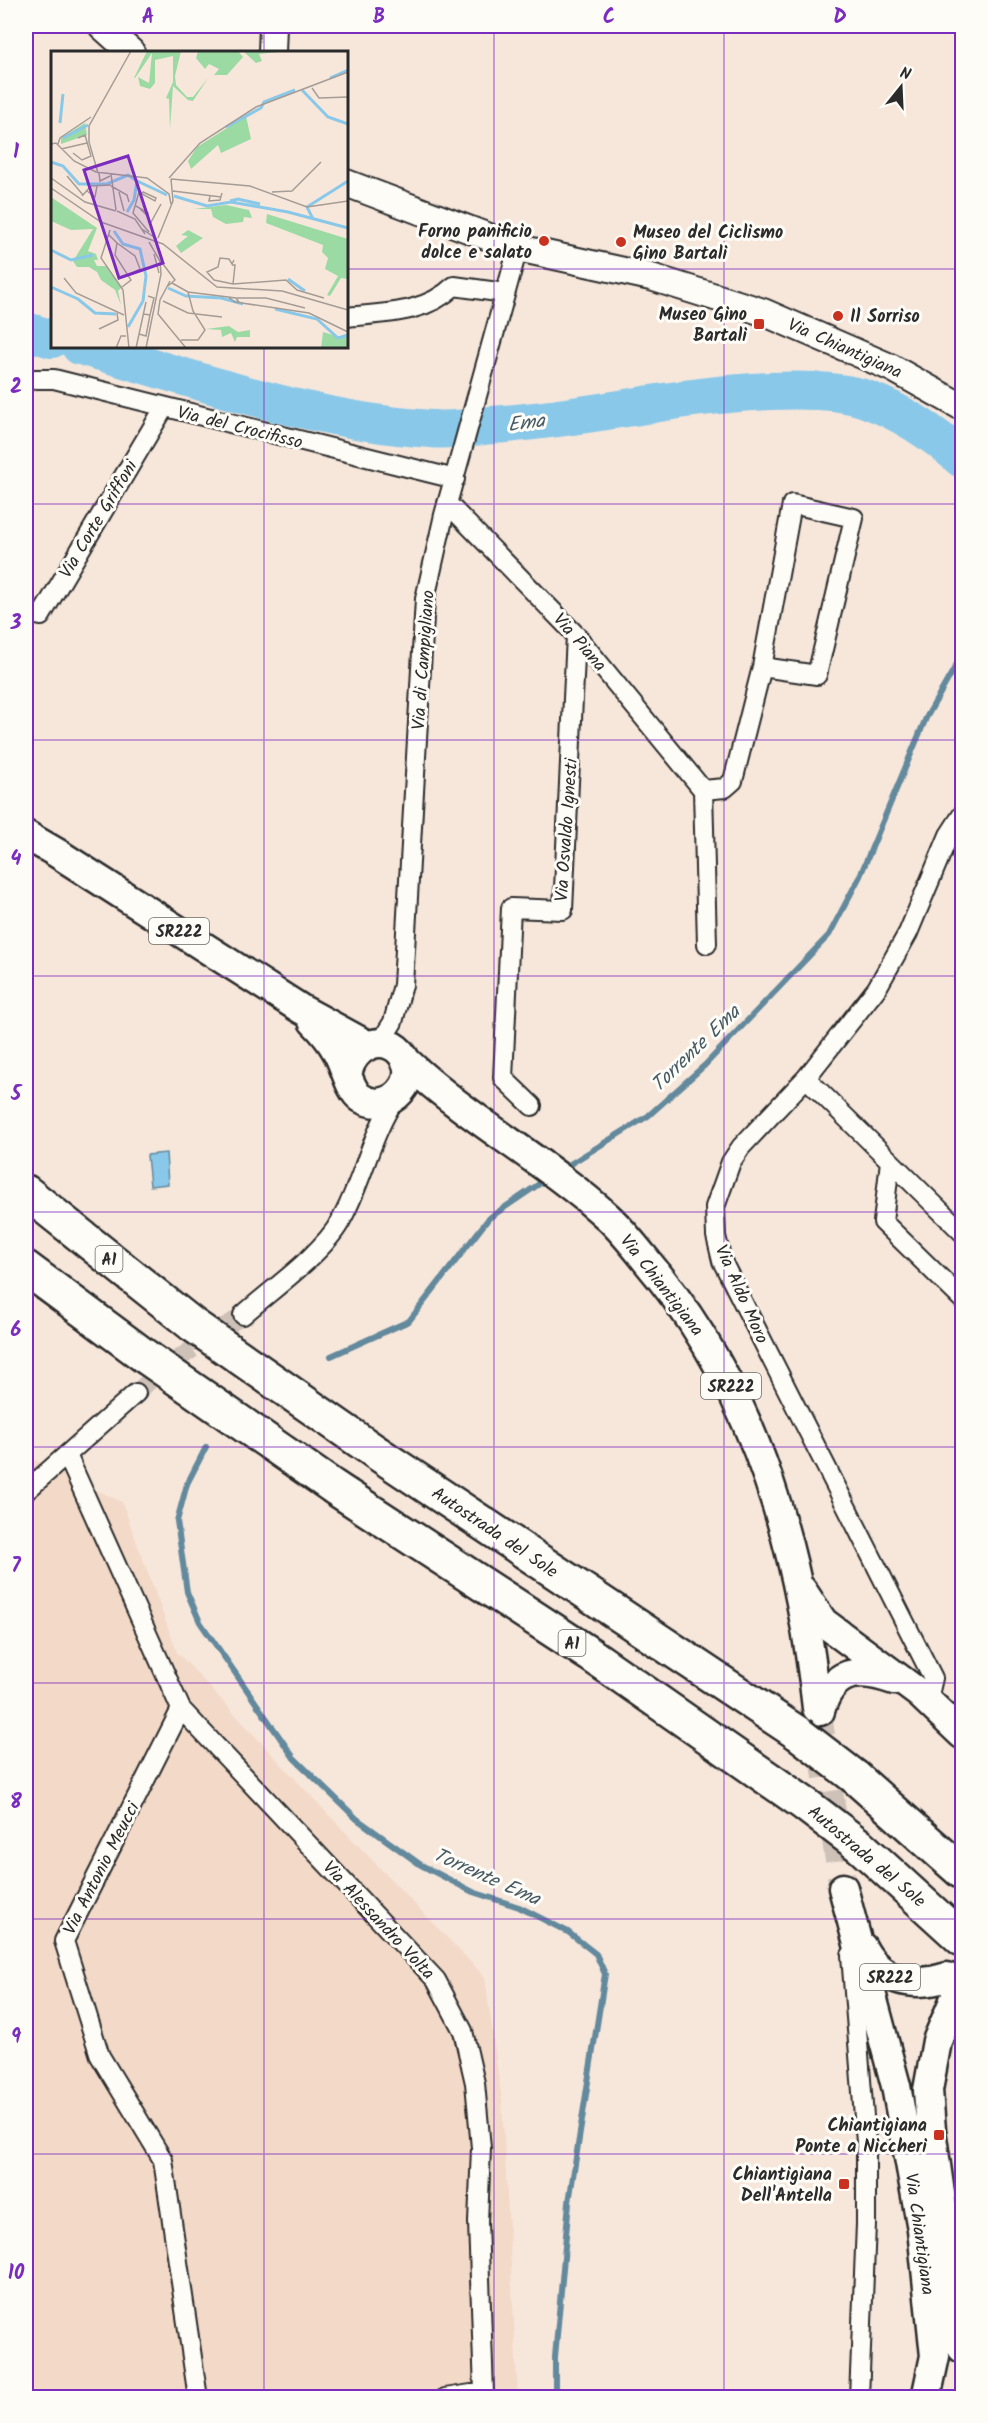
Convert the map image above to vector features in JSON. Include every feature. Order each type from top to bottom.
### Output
[{"type":"highway","name":"Autostrada del Sole","points":[[26,1192],[193,1325],[377,1453],[812,1718],[855,1777],[963,1872]]},
{"type":"highway","name":"Autostrada del Sole","points":[[26,1268],[146,1358],[335,1488],[591,1655],[806,1805],[860,1846],[963,1939]]},
{"type":"main road","name":"Via Chiantigiana","points":[[26,824],[57,853]]},
{"type":"main road","name":"Via Chiantigiana","points":[[26,835],[301,1009],[374,1044],[399,1052],[405,1060],[445,1094],[568,1184],[611,1220],[675,1296],[707,1344],[733,1389],[765,1468],[797,1580],[812,1718]]},
{"type":"main road","name":"Via Chiantigiana","points":[[301,1009],[322,1030],[348,1071],[351,1087],[361,1098],[380,1103],[420,1087],[445,1094]]},
{"type":"main road","points":[[348,1071],[353,1055],[374,1044]]},
{"type":"main road","points":[[400,1094],[408,1076],[405,1060]]},
{"type":"main road","name":"Via Chiantigiana","points":[[797,1580],[813,1610],[824,1622],[915,1690],[963,1734]]},
{"type":"main road","name":"Via Chiantigiana","points":[[812,1718],[828,1691],[846,1675],[870,1672],[915,1690]]},
{"type":"main road","name":"Via Chiantigiana","points":[[843,1888],[853,1933],[896,2086],[922,2229],[935,2356],[926,2397]]},
{"type":"main road","name":"Via Chiantigiana","points":[[853,1933],[870,1963],[892,1978],[906,1983],[953,1983],[937,2041],[928,2090],[931,2130],[963,2348]]},
{"type":"street","points":[[102,26],[130,51]]},
{"type":"street","points":[[272,51],[273,26]]},
{"type":"street","name":"Via Chiantigiana","points":[[348,184],[518,248],[651,277],[764,312],[892,368],[963,406]]},
{"type":"street","name":"Via di Campigliano","points":[[374,1044],[393,1022],[403,985],[425,599],[447,503],[518,248]]},
{"type":"street","points":[[348,317],[398,312],[430,304],[454,286],[505,293]]},
{"type":"street","name":"Via del Crocifisso","points":[[26,382],[35,379],[54,379],[455,479]]},
{"type":"street","name":"Via Corte Griffoni","points":[[26,613],[40,616],[164,408]]},
{"type":"street","name":"Via Piana","points":[[447,503],[576,635],[703,790]]},
{"type":"street","points":[[707,944],[703,790],[725,788],[733,781],[762,667],[792,504],[854,518],[817,675],[762,667]]},
{"type":"street","name":"Via Osvaldo Ignesti","points":[[532,1106],[503,1078],[511,908],[563,910],[576,635]]},
{"type":"street","name":"Via Aldo Moro","points":[[915,1690],[928,1693],[932,1688],[933,1682],[929,1671],[722,1261],[714,1221],[715,1207],[724,1175],[741,1147],[806,1078],[877,988],[895,959],[920,908],[949,835],[963,815]]},
{"type":"street","points":[[806,1078],[963,1232]]},
{"type":"street","points":[[243,1315],[312,1254],[340,1223],[377,1131],[400,1094]]},
{"type":"street","points":[[361,1098],[376,1114],[377,1131]]},
{"type":"street","points":[[890,1161],[883,1222],[963,1299]]},
{"type":"street","points":[[26,1491],[136,1393]]},
{"type":"street","points":[[67,1455],[181,1709]]},
{"type":"street","name":"Via Antonio Meucci","points":[[181,1709],[64,1941],[100,2056],[163,2160],[198,2397]]},
{"type":"street","name":"Via Alessandro Volta","points":[[181,1709],[436,1980],[463,2031],[475,2083],[481,2148],[478,2222],[484,2391],[445,2397]]},
{"type":"street","points":[[853,1933],[854,1998],[866,2142],[866,2224],[859,2397]]},
{"type":"shaded area","points":[[26,1456],[122,1502],[177,1652],[327,1813],[485,1977],[502,2101],[518,2397],[26,2397]]},
{"type":"water","points":[[166,1153],[168,1184],[150,1186],[147,1155]]},
{"type":"waterway","name":"Ema","points":[[26,331],[51,339]]},
{"type":"waterway","name":"Ema","points":[[87,348],[298,408],[387,425],[440,429],[561,418],[735,393],[818,391],[844,394],[866,399],[905,417],[929,432],[962,459]]},
{"type":"waterway","name":"Torrente Ema","points":[[562,1169],[648,1116],[705,1065],[829,935],[860,876],[926,718],[962,655]]},
{"type":"waterway","name":"Torrente Ema","points":[[331,1356],[409,1321],[489,1218],[548,1178]]},
{"type":"waterway","name":"Torrente Ema","points":[[206,1447],[187,1484],[177,1521],[187,1592],[200,1622],[294,1758],[357,1819],[421,1865],[473,1892],[519,1907],[568,1932],[596,1954],[605,1974],[569,2202],[555,2357],[555,2398]]},
{"type":"tunnel","points":[[136,1393],[163,1369],[243,1315]]},
{"type":"tunnel","points":[[817,1708],[843,1888]]},
{"type":"place","name":"Forno panificio dolce e salato","points":[[544,241]]},
{"type":"place","name":"Museo del Ciclismo Gino Bartali","points":[[621,242]]},
{"type":"place","name":"Il Sorriso","points":[[838,316]]},
{"type":"place","name":"Museo Gino Bartali","points":[[759,324]]},
{"type":"place","name":"Chiantigiana Ponte a Niccheri","points":[[939,2135]]},
{"type":"place","name":"Chiantigiana Dell'Antella","points":[[844,2184]]}]
